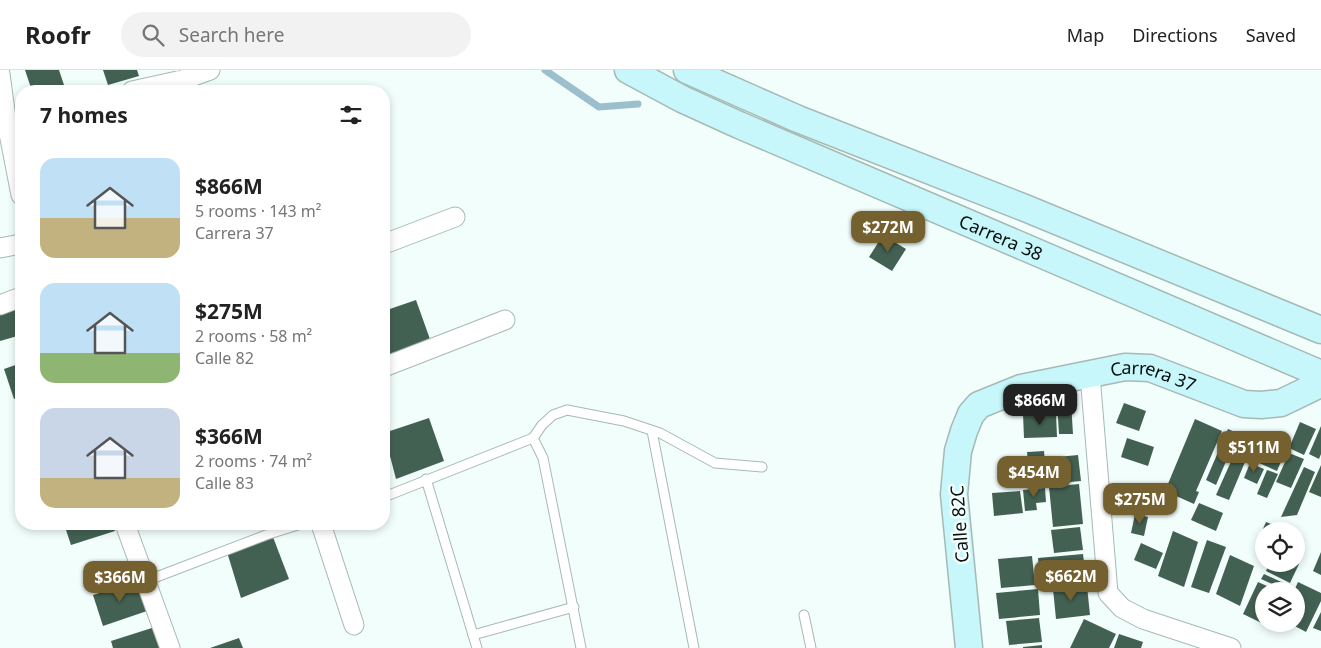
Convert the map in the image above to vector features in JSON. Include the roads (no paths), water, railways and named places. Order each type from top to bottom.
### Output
[{"type":"main road","name":"Carrera 38","points":[[628,70],[682,99],[739,125],[1321,374]]},
{"type":"main road","name":"Carrera 38","points":[[687,70],[798,119],[1026,208],[1321,330]]},
{"type":"main road","name":"Carrera 37","points":[[979,405],[1021,388],[1125,367],[1150,368],[1244,404],[1281,403],[1316,386],[1321,380]]},
{"type":"main road","name":"Calle 82C","points":[[969,648],[954,494],[958,451],[971,414],[979,405]]},
{"type":"street","points":[[186,85],[210,70]]},
{"type":"street","points":[[0,74],[15,156]]},
{"type":"street","points":[[390,242],[455,217]]},
{"type":"street","points":[[0,248],[15,245]]},
{"type":"street","points":[[0,305],[15,299]]},
{"type":"street","points":[[390,365],[505,320]]},
{"type":"street","points":[[1090,375],[1108,593],[1122,608],[1143,619],[1232,648]]},
{"type":"street","points":[[127,530],[170,648]]},
{"type":"street","points":[[323,530],[354,624]]},
{"type":"lane","points":[[390,494],[533,438],[542,425],[553,415],[567,410],[624,421],[652,430],[715,463],[762,467]]},
{"type":"lane","points":[[652,430],[694,648]]},
{"type":"lane","points":[[533,438],[543,458],[574,607],[580,648]]},
{"type":"lane","points":[[426,479],[477,648]]},
{"type":"lane","points":[[146,581],[284,530]]},
{"type":"lane","points":[[473,635],[574,607]]},
{"type":"lane","points":[[804,615],[811,648]]},
{"type":"waterway","points":[[545,70],[599,107],[638,104]]}]
